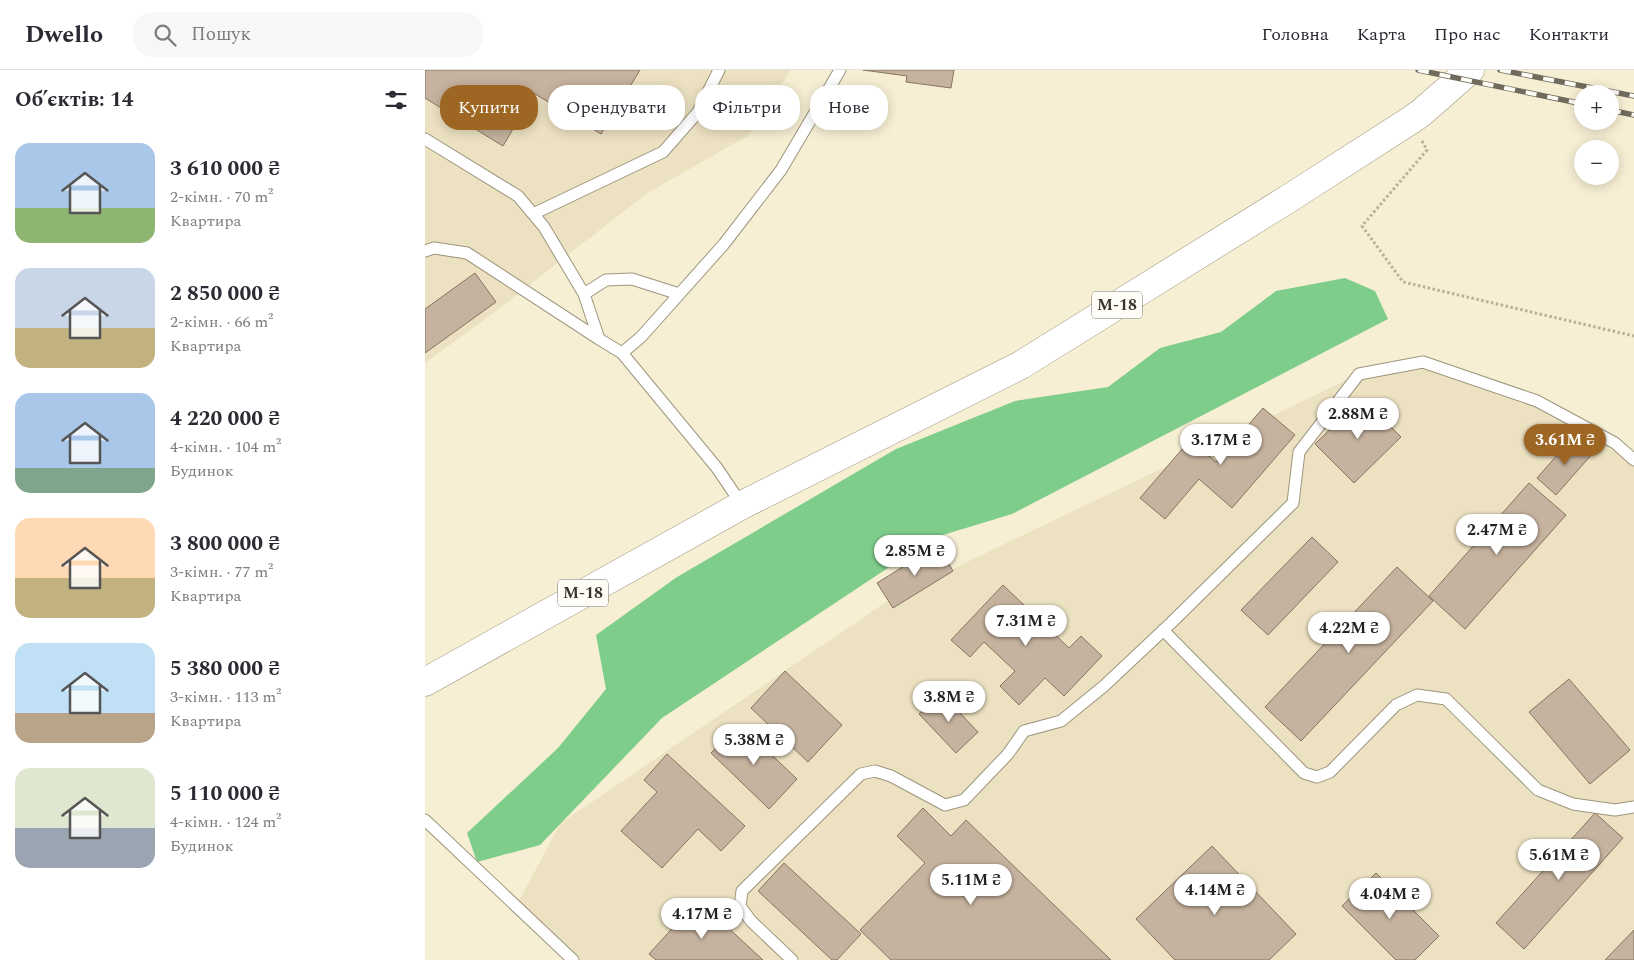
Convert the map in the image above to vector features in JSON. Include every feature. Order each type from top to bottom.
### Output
[{"type":"highway","name":"М-18","points":[[425,682],[742,505],[1021,365],[1411,120],[1470,70]]},
{"type":"lane","points":[[533,214],[663,152],[698,112],[719,70]]},
{"type":"lane","points":[[622,352],[641,337],[724,244],[781,170],[840,70]]},
{"type":"lane","points":[[425,139],[518,196],[544,228],[584,294],[599,340]]},
{"type":"lane","points":[[425,251],[434,248],[467,253],[599,340],[622,352],[717,468],[742,505]]},
{"type":"lane","points":[[584,294],[606,280],[632,280],[679,294]]},
{"type":"lane","points":[[792,960],[751,921],[740,906],[742,891],[861,774],[875,771],[891,776],[945,805],[964,800],[1008,754],[1024,731],[1061,721],[1104,686],[1293,503],[1299,452],[1359,374],[1423,362],[1537,401],[1615,443],[1634,460]]},
{"type":"lane","points":[[1163,630],[1304,773],[1317,777],[1330,772],[1396,705],[1417,695],[1446,699],[1538,790],[1573,804],[1615,810],[1634,807]]},
{"type":"lane","points":[[425,820],[573,960]]},
{"type":"path","points":[[1411,120],[1427,150],[1362,226],[1403,282],[1634,336]]},
{"type":"shaded area","points":[[425,70],[791,70],[781,85],[695,85],[695,130],[752,130],[749,135],[646,194],[496,311],[425,363]]},
{"type":"shaded area","points":[[1423,362],[1537,401],[1634,460],[1634,960],[576,960],[516,906],[561,823],[892,598],[1359,374]]},
{"type":"green space","points":[[1345,278],[1375,291],[1388,319],[1012,514],[933,538],[662,718],[540,845],[477,862],[467,833],[558,748],[606,689],[596,635],[677,577],[896,449],[1015,401],[1108,387],[1160,348],[1221,332],[1276,291]]},
{"type":"building","points":[[425,70],[640,70],[631,85],[548,85],[548,102],[538,96],[538,85],[440,85],[440,107],[425,98]]},
{"type":"building","points":[[863,70],[954,70],[951,88],[906,82],[907,76]]},
{"type":"building","points":[[477,130],[512,130],[503,146]]},
{"type":"building","points":[[594,130],[603,130],[601,134]]},
{"type":"building","points":[[475,273],[496,302],[425,353],[425,309]]},
{"type":"building","points":[[1362,398],[1401,437],[1354,483],[1315,444]]},
{"type":"building","points":[[1263,408],[1295,435],[1232,508],[1199,479],[1165,519],[1140,498],[1190,440],[1216,462]]},
{"type":"building","points":[[1574,436],[1593,453],[1556,495],[1537,478]]},
{"type":"building","points":[[1529,483],[1566,515],[1465,629],[1429,596]]},
{"type":"building","points":[[1312,537],[1338,562],[1268,635],[1241,610]]},
{"type":"building","points":[[938,545],[953,571],[893,608],[877,583]]},
{"type":"building","points":[[1397,567],[1433,601],[1301,741],[1265,707]]},
{"type":"building","points":[[1003,585],[1069,648],[1081,636],[1102,656],[1064,696],[1045,678],[1019,705],[1000,686],[1015,671],[984,642],[970,657],[951,640]]},
{"type":"building","points":[[785,671],[842,725],[808,762],[751,708]]},
{"type":"building","points":[[1569,679],[1630,750],[1590,784],[1529,712]]},
{"type":"building","points":[[941,693],[978,732],[956,753],[919,714]]},
{"type":"building","points":[[739,724],[797,779],[769,809],[711,753]]},
{"type":"building","points":[[667,754],[745,826],[721,851],[698,829],[662,868],[621,831],[657,792],[644,780]]},
{"type":"building","points":[[923,808],[951,836],[966,820],[1111,960],[891,960],[860,930],[925,863],[897,836]]},
{"type":"building","points":[[1595,813],[1623,838],[1524,949],[1496,923]]},
{"type":"building","points":[[1212,846],[1296,934],[1269,960],[1175,960],[1136,919]]},
{"type":"building","points":[[784,863],[861,934],[837,960],[832,960],[758,891]]},
{"type":"building","points":[[1376,873],[1439,936],[1415,960],[1396,960],[1342,906]]},
{"type":"building","points":[[698,900],[763,960],[656,960],[649,954]]},
{"type":"building","points":[[1634,930],[1634,960],[1605,960]]},
{"type":"railway","points":[[1418,70],[1574,102]]},
{"type":"railway","points":[[1500,70],[1634,96]]},
{"type":"railway","points":[[1619,112],[1634,115]]}]
